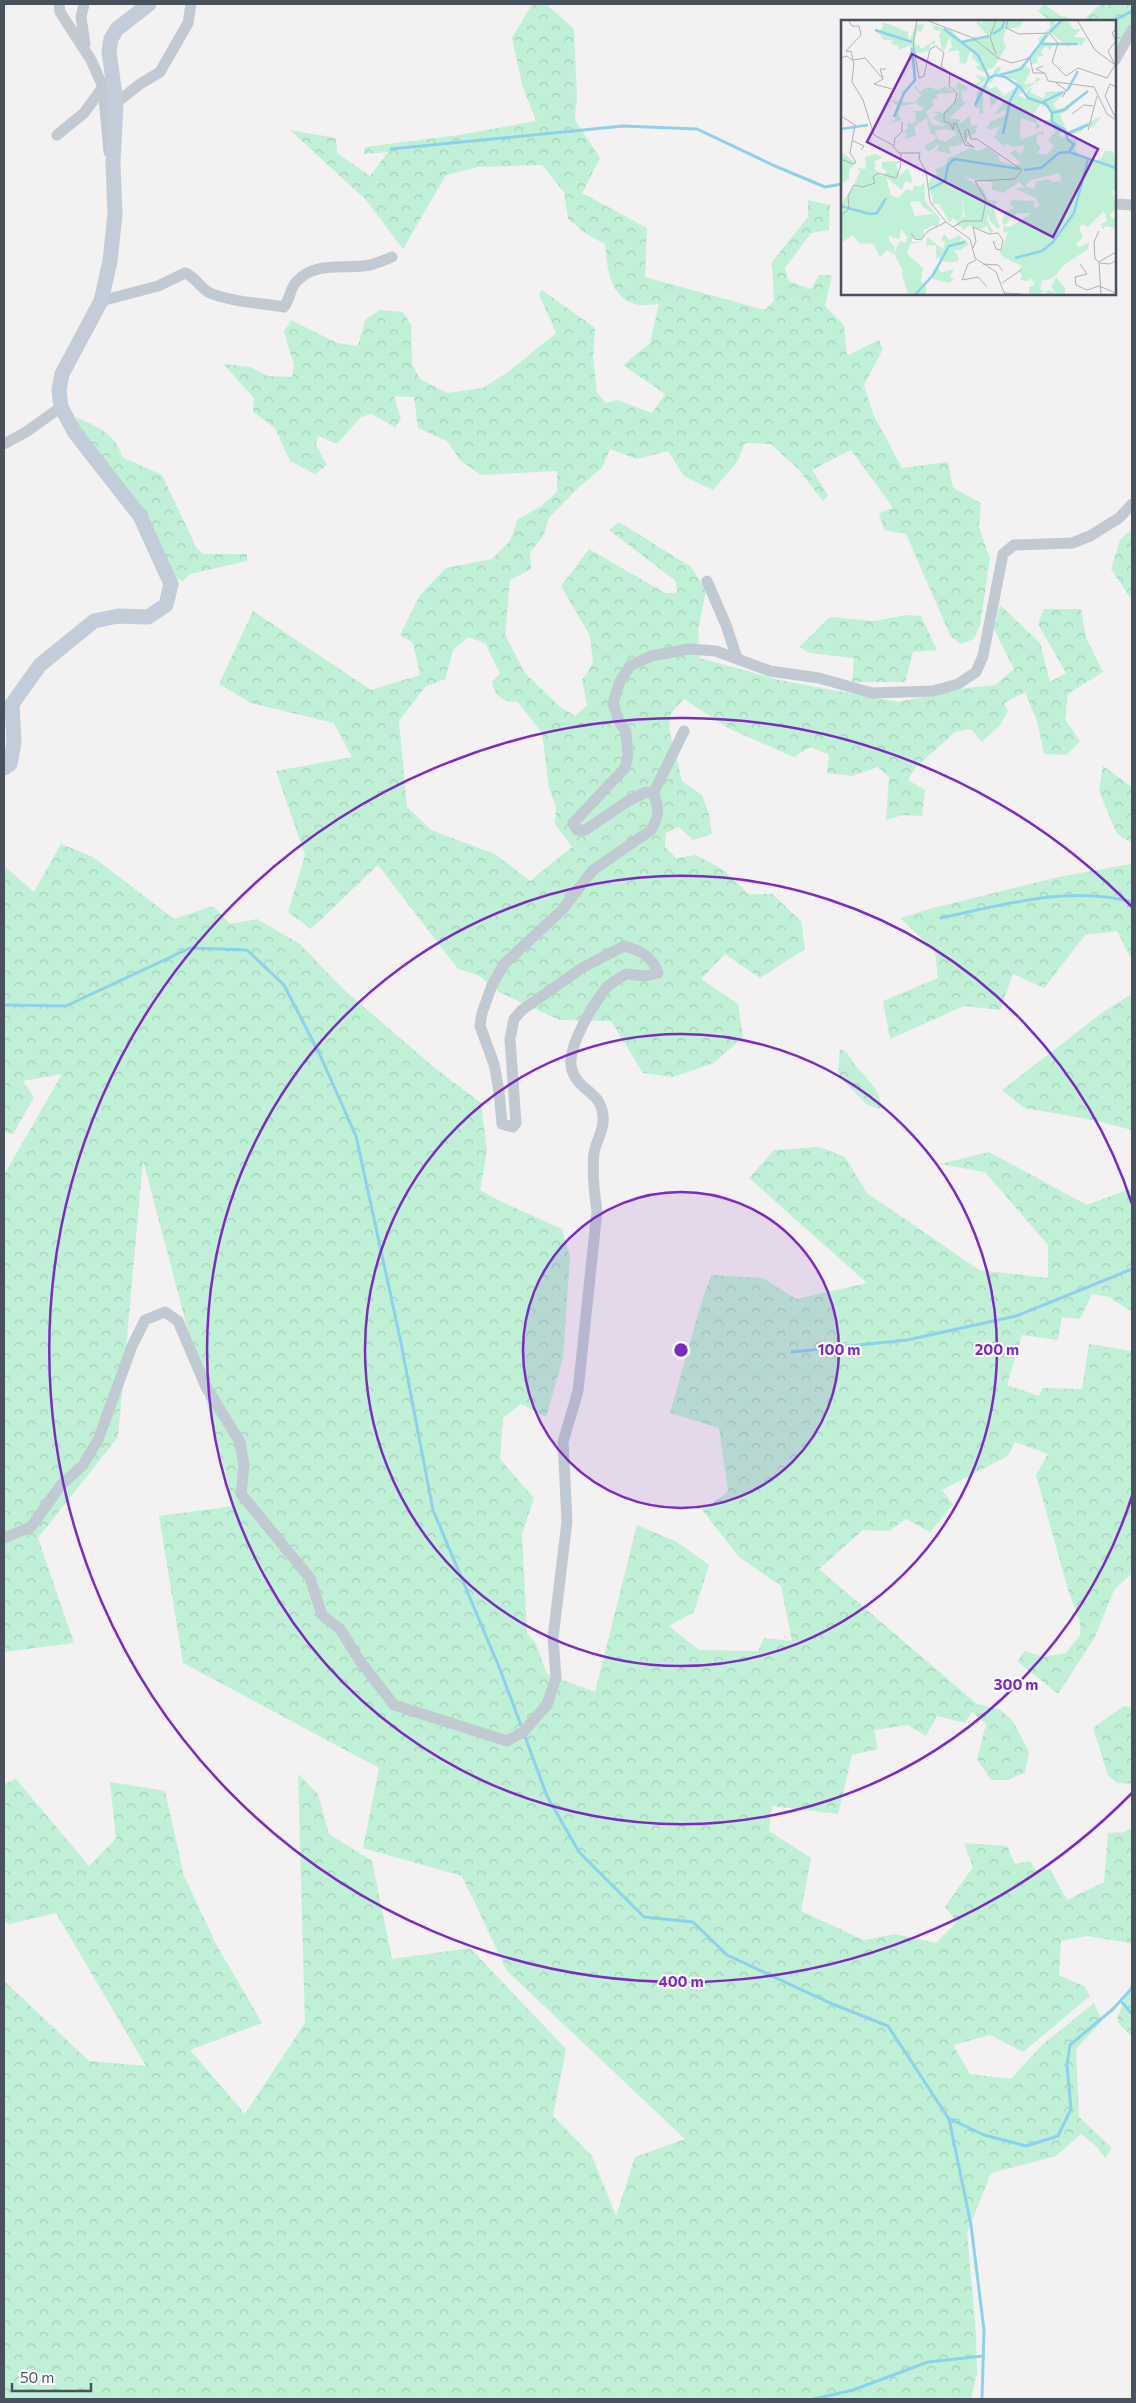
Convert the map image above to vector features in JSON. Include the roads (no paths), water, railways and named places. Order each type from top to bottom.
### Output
[{"type":"main road","points":[[4,768],[10,764],[14,743],[12,704],[40,665],[94,621],[118,616],[148,618],[166,605],[170,584],[140,516],[75,433],[61,407],[59,390],[62,374],[101,301],[110,261],[115,214],[113,163],[116,103],[109,50],[111,39],[117,29],[149,4]]},
{"type":"street","points":[[59,4],[60,12],[91,60]]},
{"type":"street","points":[[84,4],[81,24],[91,60],[103,87],[106,106],[106,132],[113,163]]},
{"type":"street","points":[[116,103],[140,84],[160,72],[188,23],[191,4]]},
{"type":"street","points":[[1116,58],[1132,30]]},
{"type":"street","points":[[57,134],[84,113],[103,87]]},
{"type":"street","points":[[1116,204],[1132,205]]},
{"type":"street","points":[[101,301],[158,286],[186,273],[192,276],[208,292],[284,307],[294,284],[305,274],[320,268],[369,265],[392,257]]},
{"type":"street","points":[[4,444],[26,432],[61,407]]},
{"type":"street","points":[[4,1538],[31,1527],[61,1485],[83,1465],[98,1440],[132,1346],[145,1320],[165,1312],[178,1321],[206,1387],[240,1442],[244,1466],[241,1494],[310,1578],[322,1615],[340,1629],[360,1661],[394,1705],[507,1741],[523,1732],[547,1705],[556,1678],[553,1638],[567,1521],[563,1442],[578,1391],[597,1211],[593,1183],[594,1153],[604,1119],[602,1104],[596,1095],[582,1086],[572,1070],[573,1050],[597,1000],[609,985],[626,974],[645,976],[658,972],[654,962],[639,950],[624,946],[582,968],[522,1010],[514,1019],[510,1039],[516,1123],[512,1127],[502,1124],[494,1064],[480,1026],[492,985],[504,964],[562,910],[593,870],[652,830],[656,822],[659,806],[653,794],[646,792],[628,800],[585,830],[577,830],[573,823],[625,768],[628,755],[626,732],[619,721],[613,703],[620,681],[630,666],[651,656],[667,651],[698,650],[716,651],[770,671],[819,678],[872,692],[933,691],[958,684],[976,672],[983,656],[1003,554],[1014,546],[1072,543],[1090,536],[1120,518],[1132,504]]},
{"type":"street","points":[[707,581],[726,625],[737,658]]},
{"type":"street","points":[[653,794],[684,731]]},
{"type":"waterway","points":[[1115,20],[1132,11]]},
{"type":"waterway","points":[[391,149],[623,126],[697,129],[775,166],[825,187],[841,184]]},
{"type":"waterway","points":[[941,918],[1012,903],[1060,896],[1108,897],[1132,902]]},
{"type":"waterway","points":[[4,1005],[66,1006],[190,948],[247,950],[284,985],[320,1055],[356,1136],[400,1338],[433,1510],[499,1667],[522,1728]]},
{"type":"waterway","points":[[792,1352],[907,1340],[1016,1316],[1132,1269]]},
{"type":"waterway","points":[[524,1734],[547,1796],[579,1852],[644,1917],[693,1922],[727,1955],[830,2003],[888,2026],[949,2119],[971,2225],[984,2330],[982,2399]]},
{"type":"waterway","points":[[950,2119],[984,2135],[1026,2146],[1058,2136],[1071,2109],[1067,2065],[1070,2045],[1113,2009],[1132,1988]]},
{"type":"waterway","points":[[1121,2001],[1132,2014]]},
{"type":"waterway","points":[[814,2399],[853,2390],[928,2362],[983,2356]]}]
